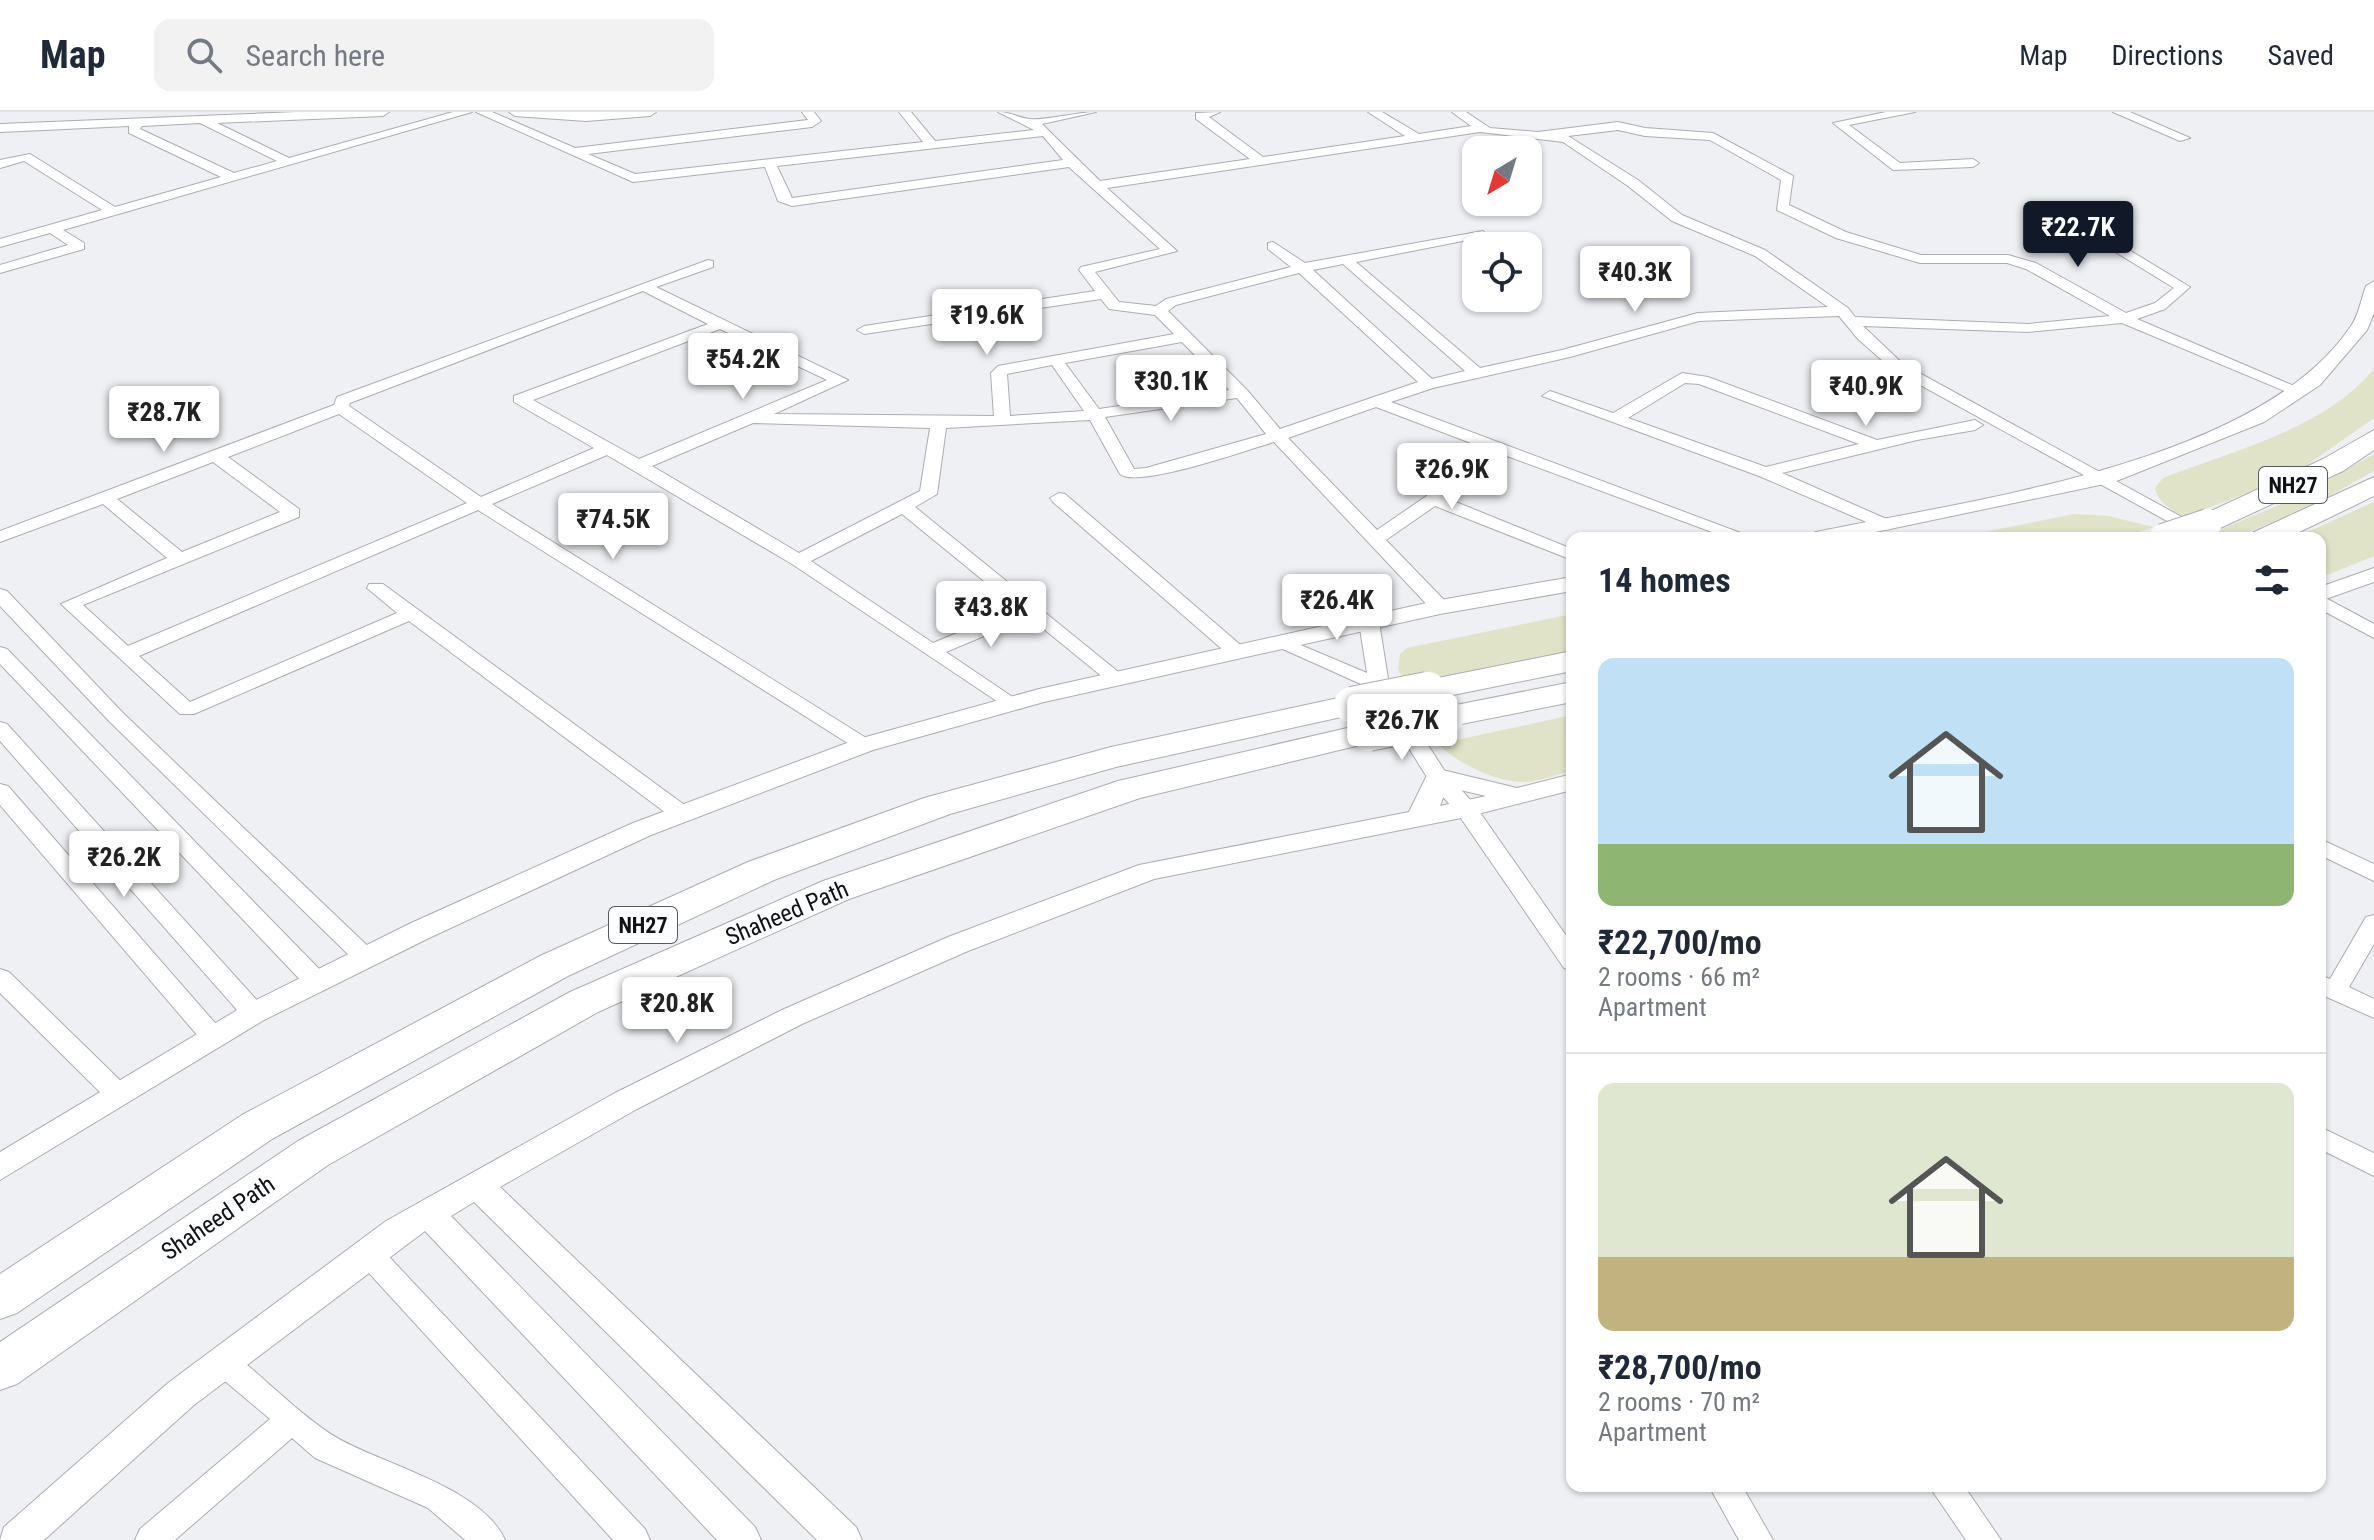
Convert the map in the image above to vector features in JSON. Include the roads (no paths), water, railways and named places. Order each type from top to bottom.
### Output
[{"type":"highway","name":"NH27","points":[[2209,531],[2333,465],[2374,438]]},
{"type":"highway","name":"NH27","points":[[2276,532],[2374,485]]},
{"type":"highway","name":"Shaheed Path","points":[[1437,704],[1566,663]]},
{"type":"highway","name":"Shaheed Path","points":[[0,1299],[257,1127],[554,966],[761,871],[937,806],[1111,758],[1367,707],[1566,693]]},
{"type":"highway","name":"Shaheed Path","points":[[0,1369],[313,1153],[584,1002],[836,890],[1367,707]]},
{"type":"street","points":[[0,128],[111,117],[139,120],[383,112]]},
{"type":"street","points":[[0,243],[466,112]]},
{"type":"street","points":[[482,112],[633,178],[930,142],[1046,132]]},
{"type":"street","points":[[515,112],[586,117],[650,112]]},
{"type":"street","points":[[573,152],[812,123],[815,121],[808,112]]},
{"type":"street","points":[[905,112],[930,142]]},
{"type":"street","points":[[1004,112],[1046,132],[1072,163],[1101,185],[1170,251],[1086,270],[1114,306],[1159,311],[1241,393],[1277,436],[1440,607]]},
{"type":"street","points":[[1030,123],[1090,112]]},
{"type":"street","points":[[1214,112],[1200,116],[1263,163]]},
{"type":"street","points":[[1374,112],[1417,138]]},
{"type":"street","points":[[1458,112],[1482,128]]},
{"type":"street","points":[[1909,112],[1839,123],[1897,167],[1973,163]]},
{"type":"street","points":[[2120,112],[2184,138]]},
{"type":"street","points":[[198,118],[288,162]]},
{"type":"street","points":[[139,120],[133,130],[233,178]]},
{"type":"street","points":[[1101,185],[1482,128],[1538,136],[1618,126],[1659,134],[1713,137],[1788,179],[1782,207],[1809,222],[1920,259],[2008,259],[2031,266],[2129,321],[2300,392]]},
{"type":"street","points":[[1542,136],[1566,139],[1633,183],[1677,218],[1760,253],[1847,316],[1898,367],[2209,531]]},
{"type":"street","points":[[0,164],[26,157],[114,212]]},
{"type":"street","points":[[770,163],[785,201],[792,202],[1072,163]]},
{"type":"street","points":[[0,269],[79,246],[53,229]]},
{"type":"street","points":[[1159,311],[1171,302],[1302,268],[1462,237]]},
{"type":"street","points":[[1055,359],[1095,414],[1129,474],[1147,473],[1277,436],[1429,384],[1565,354],[1698,317],[1847,316],[2048,328],[2129,321],[2177,296],[2183,287],[2111,245]]},
{"type":"street","points":[[1273,246],[1302,268],[1429,384]]},
{"type":"street","points":[[1346,260],[1475,372]]},
{"type":"street","points":[[341,408],[343,400],[708,264]]},
{"type":"street","points":[[639,465],[840,380],[644,286]]},
{"type":"street","points":[[1848,532],[2107,478],[2257,418],[2300,392],[2361,326],[2374,286]]},
{"type":"street","points":[[864,330],[1104,294]]},
{"type":"street","points":[[721,324],[520,399],[639,465],[798,560],[1010,704]]},
{"type":"street","points":[[1002,420],[999,373],[1003,369],[1185,337]]},
{"type":"street","points":[[1615,419],[1682,378],[1702,380],[1879,446]]},
{"type":"street","points":[[754,418],[939,423],[1002,420],[1095,414],[1241,393]]},
{"type":"street","points":[[1550,396],[1765,472],[1885,525]]},
{"type":"street","points":[[1376,402],[1729,532]]},
{"type":"street","points":[[0,537],[341,408]]},
{"type":"street","points":[[341,408],[480,504],[864,745]]},
{"type":"street","points":[[798,560],[928,494],[939,423]]},
{"type":"street","points":[[1765,472],[1975,425]]},
{"type":"street","points":[[125,655],[607,449]]},
{"type":"street","points":[[1376,539],[1504,450]]},
{"type":"street","points":[[216,456],[293,513],[70,604],[187,710],[410,614]]},
{"type":"street","points":[[106,498],[180,559]]},
{"type":"street","points":[[1059,498],[1237,652]]},
{"type":"street","points":[[1433,499],[1566,553]]},
{"type":"street","points":[[903,506],[1117,679]]},
{"type":"street","points":[[2326,592],[2374,575]]},
{"type":"street","points":[[0,1168],[254,1013],[366,958],[642,829],[864,745],[1010,704],[1277,642],[1440,607],[1566,585]]},
{"type":"street","points":[[376,588],[682,814]]},
{"type":"street","points":[[0,595],[116,717],[366,958]]},
{"type":"street","points":[[2326,604],[2374,632]]},
{"type":"street","points":[[934,650],[1031,609]]},
{"type":"street","points":[[1367,707],[1369,622]]},
{"type":"street","points":[[1277,642],[1367,707],[1433,768],[1477,799],[1566,952]]},
{"type":"street","points":[[0,653],[317,982]]},
{"type":"street","points":[[0,728],[254,1013]]},
{"type":"street","points":[[1418,818],[1434,793],[1433,768]]},
{"type":"street","points":[[17,1540],[181,1394],[368,1253],[428,1213],[626,1101],[779,1024],[958,944],[1148,871],[1418,818],[1477,799],[1566,786]]},
{"type":"street","points":[[0,791],[213,1037]]},
{"type":"street","points":[[2326,849],[2374,873]]},
{"type":"street","points":[[2374,923],[2328,988],[2374,1009]]},
{"type":"street","points":[[0,978],[119,1095]]},
{"type":"street","points":[[2326,1140],[2374,1165]]},
{"type":"street","points":[[477,1185],[843,1540]]},
{"type":"street","points":[[428,1213],[742,1540]]},
{"type":"street","points":[[368,1253],[634,1540]]},
{"type":"street","points":[[223,1362],[326,1448],[439,1498],[489,1540]]},
{"type":"street","points":[[151,1540],[292,1419]]},
{"type":"street","points":[[1729,1492],[1757,1540]]},
{"type":"street","points":[[1949,1492],[1985,1540]]}]
